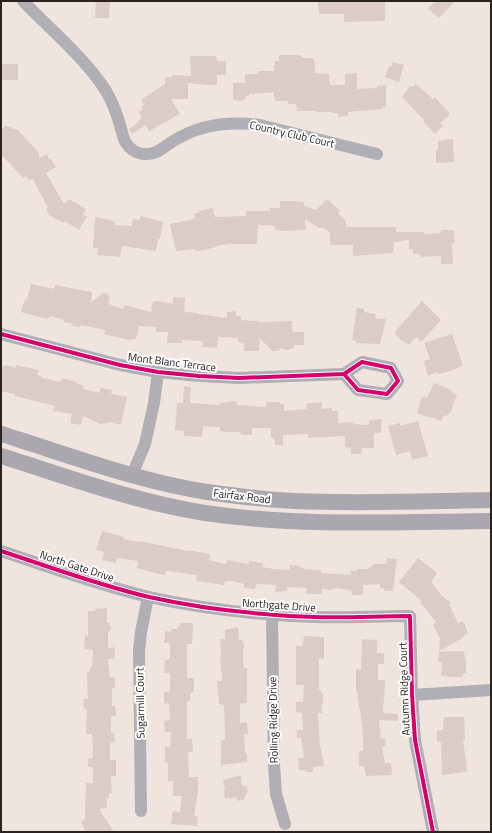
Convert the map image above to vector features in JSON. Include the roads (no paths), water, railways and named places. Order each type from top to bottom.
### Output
[{"type":"main road","name":"Fairfax Road","points":[[1,434],[132,475],[206,492],[256,499],[294,501],[491,500]]},
{"type":"main road","points":[[1,440],[23,446],[42,447]]},
{"type":"main road","name":"Fairfax Road","points":[[1,456],[127,495],[165,505],[255,519],[337,523],[491,521]]},
{"type":"main road","points":[[21,462],[47,461],[72,463],[127,480],[132,475]]},
{"type":"street","name":"Country Club Court","points":[[23,1],[78,56],[106,91],[115,108],[124,140],[128,146],[140,154],[156,152],[191,131],[207,126],[225,123],[260,125],[377,154]]},
{"type":"street","name":"Mont Blanc Terrace","points":[[1,334],[120,365],[158,372],[239,378],[344,374]]},
{"type":"street","points":[[132,475],[145,444],[154,403],[158,372]]},
{"type":"street","name":"North Gate Drive","points":[[1,551],[111,587],[148,597]]},
{"type":"street","name":"Northgate Drive","points":[[148,597],[198,606],[272,615],[315,617],[410,616]]},
{"type":"street","name":"Sugarmill Court","points":[[141,811],[139,651],[148,597]]},
{"type":"street","name":"Rolling Ridge Drive","points":[[272,615],[274,764],[276,794],[285,824]]},
{"type":"street","name":"Autumn Ridge Court","points":[[410,616],[415,740],[433,832]]},
{"type":"street","points":[[412,695],[491,690]]}]
